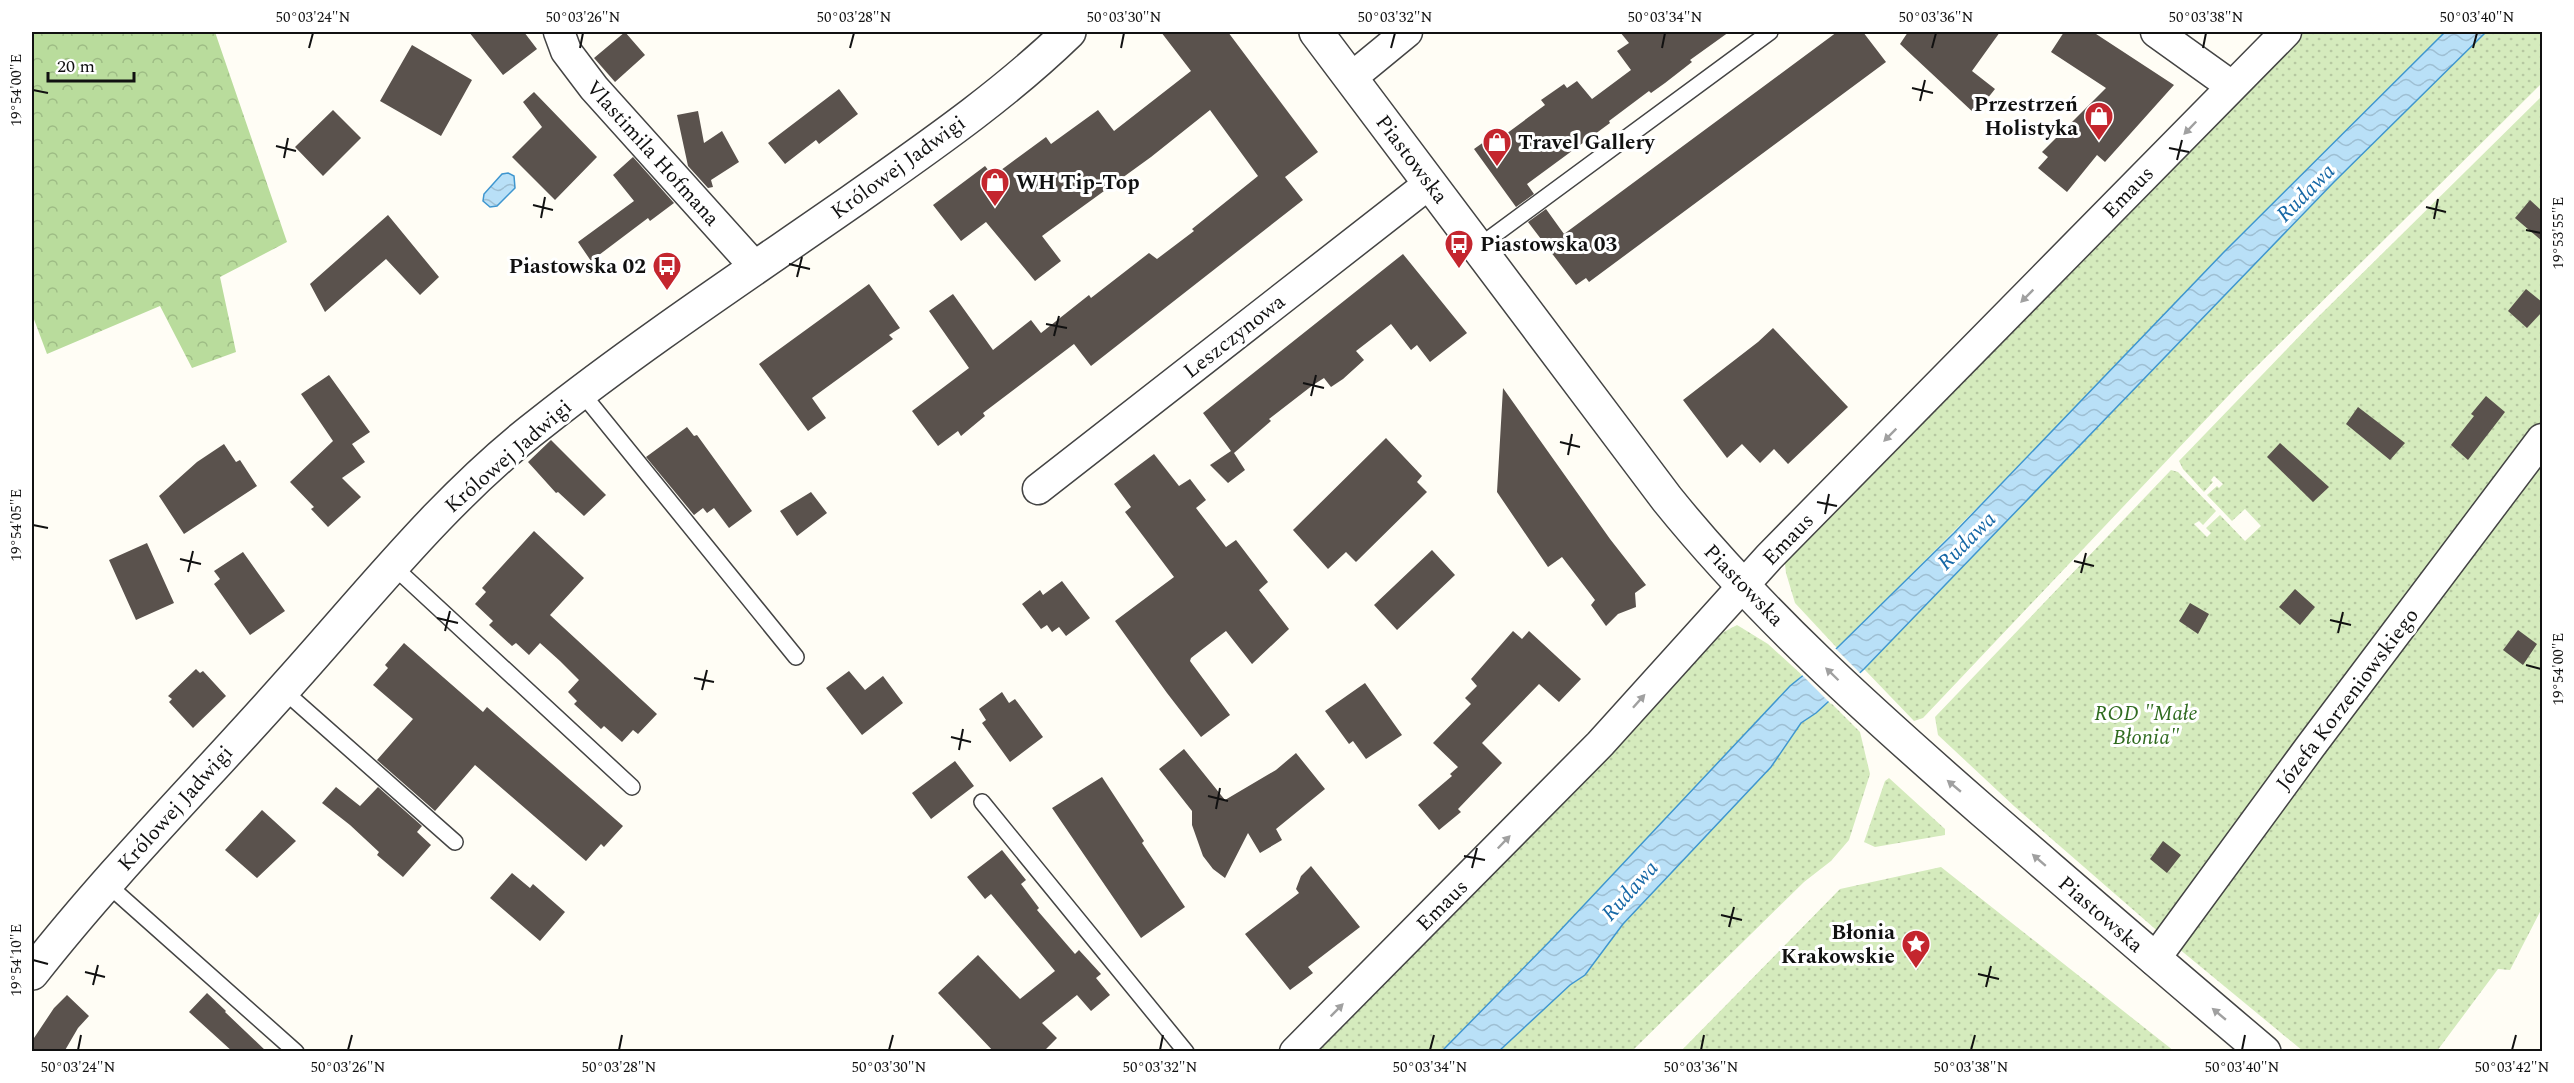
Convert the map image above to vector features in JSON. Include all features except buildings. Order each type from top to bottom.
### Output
[{"type":"street","name":"Vlastimila Hofmana","points":[[559,32],[566,51],[594,88],[756,268]]},
{"type":"street","name":"Królowej Jadwigi","points":[[32,973],[106,884],[393,566],[464,491],[538,424],[1002,93],[1069,32]]},
{"type":"street","name":"Piastowska","points":[[1316,32],[1667,499],[1709,551],[1902,741],[2154,960],[2264,1052]]},
{"type":"street","points":[[1351,78],[1407,32]]},
{"type":"street","points":[[2156,32],[2230,86]]},
{"type":"street","name":"Emaus","points":[[1295,1052],[1600,744],[1743,586],[2230,86],[2286,32]]},
{"type":"street","name":"Leszczynowa","points":[[1038,489],[1430,183]]},
{"type":"street","name":"Józefa Korzeniowskiego","points":[[2154,960],[2303,756],[2542,439]]},
{"type":"lane","points":[[1478,247],[1770,32]]},
{"type":"lane","points":[[581,392],[796,657]]},
{"type":"lane","points":[[393,566],[632,787]]},
{"type":"lane","points":[[283,690],[455,842]]},
{"type":"lane","points":[[982,802],[1186,1052]]},
{"type":"lane","points":[[106,884],[296,1052]]},
{"type":"green space","points":[[32,32],[215,32],[287,242],[220,277],[236,352],[192,368],[160,306],[47,354],[32,314]]},
{"type":"green space","points":[[2302,32],[2445,32],[1837,648],[1795,603],[1786,573],[1784,555]]},
{"type":"green space","points":[[2486,32],[2542,32],[2542,83],[2247,376],[1923,718],[1914,721],[1864,669],[2334,182]]},
{"type":"green space","name":"ROD \"Małe Błonia\"","points":[[2542,96],[2542,422],[2161,934],[2014,806],[1938,735],[1935,717],[2171,470],[2178,472],[2216,511],[2203,525],[2199,521],[2194,524],[2207,537],[2211,533],[2206,528],[2220,515],[2245,541],[2261,526],[2245,509],[2232,521],[2207,495],[2223,484],[2214,476],[2211,480],[2213,482],[2204,492],[2183,469],[2179,461],[2317,318]]},
{"type":"green space","points":[[2542,455],[2542,908],[2510,970],[2498,969],[2437,1051],[2303,1051],[2178,948]]},
{"type":"green space","points":[[1737,625],[1768,644],[1802,675],[1553,938],[1441,1051],[1309,1052],[1718,635]]},
{"type":"green space","points":[[1829,701],[1860,732],[1870,774],[1849,840],[1831,861],[1804,882],[1632,1051],[1499,1052],[1570,985],[1585,975],[1623,924],[1771,767],[1801,723]]},
{"type":"green space","points":[[1889,778],[1945,829],[1945,835],[1875,847],[1864,842],[1885,781]]},
{"type":"green space","name":"Błonia Krakowskie","points":[[1941,867],[2174,1051],[1681,1051],[1840,889]]},
{"type":"water","name":"Rudawa","points":[[2445,32],[2486,32],[2334,182],[1864,669],[1816,713],[1801,723],[1771,767],[1623,924],[1585,975],[1570,985],[1499,1051],[1441,1052],[1553,938],[1790,686],[1837,648],[1954,533],[2223,253]]},
{"type":"water","points":[[508,173],[514,176],[515,188],[497,206],[490,207],[483,201],[484,194],[502,174]]},
{"type":"pier","points":[[1834,647],[1862,675],[1831,704],[1800,673]]},
{"type":"place","name":"Przestrzeń Holistyka","points":[[2099,142]]},
{"type":"place","name":"Travel Gallery","points":[[1497,168]]},
{"type":"place","name":"WH Tip-Top","points":[[995,208]]},
{"type":"place","name":"Piastowska 03","points":[[1459,270]]},
{"type":"place","name":"Piastowska 02","points":[[667,292]]},
{"type":"place","name":"Błonia Krakowskie","points":[[1916,970]]}]
